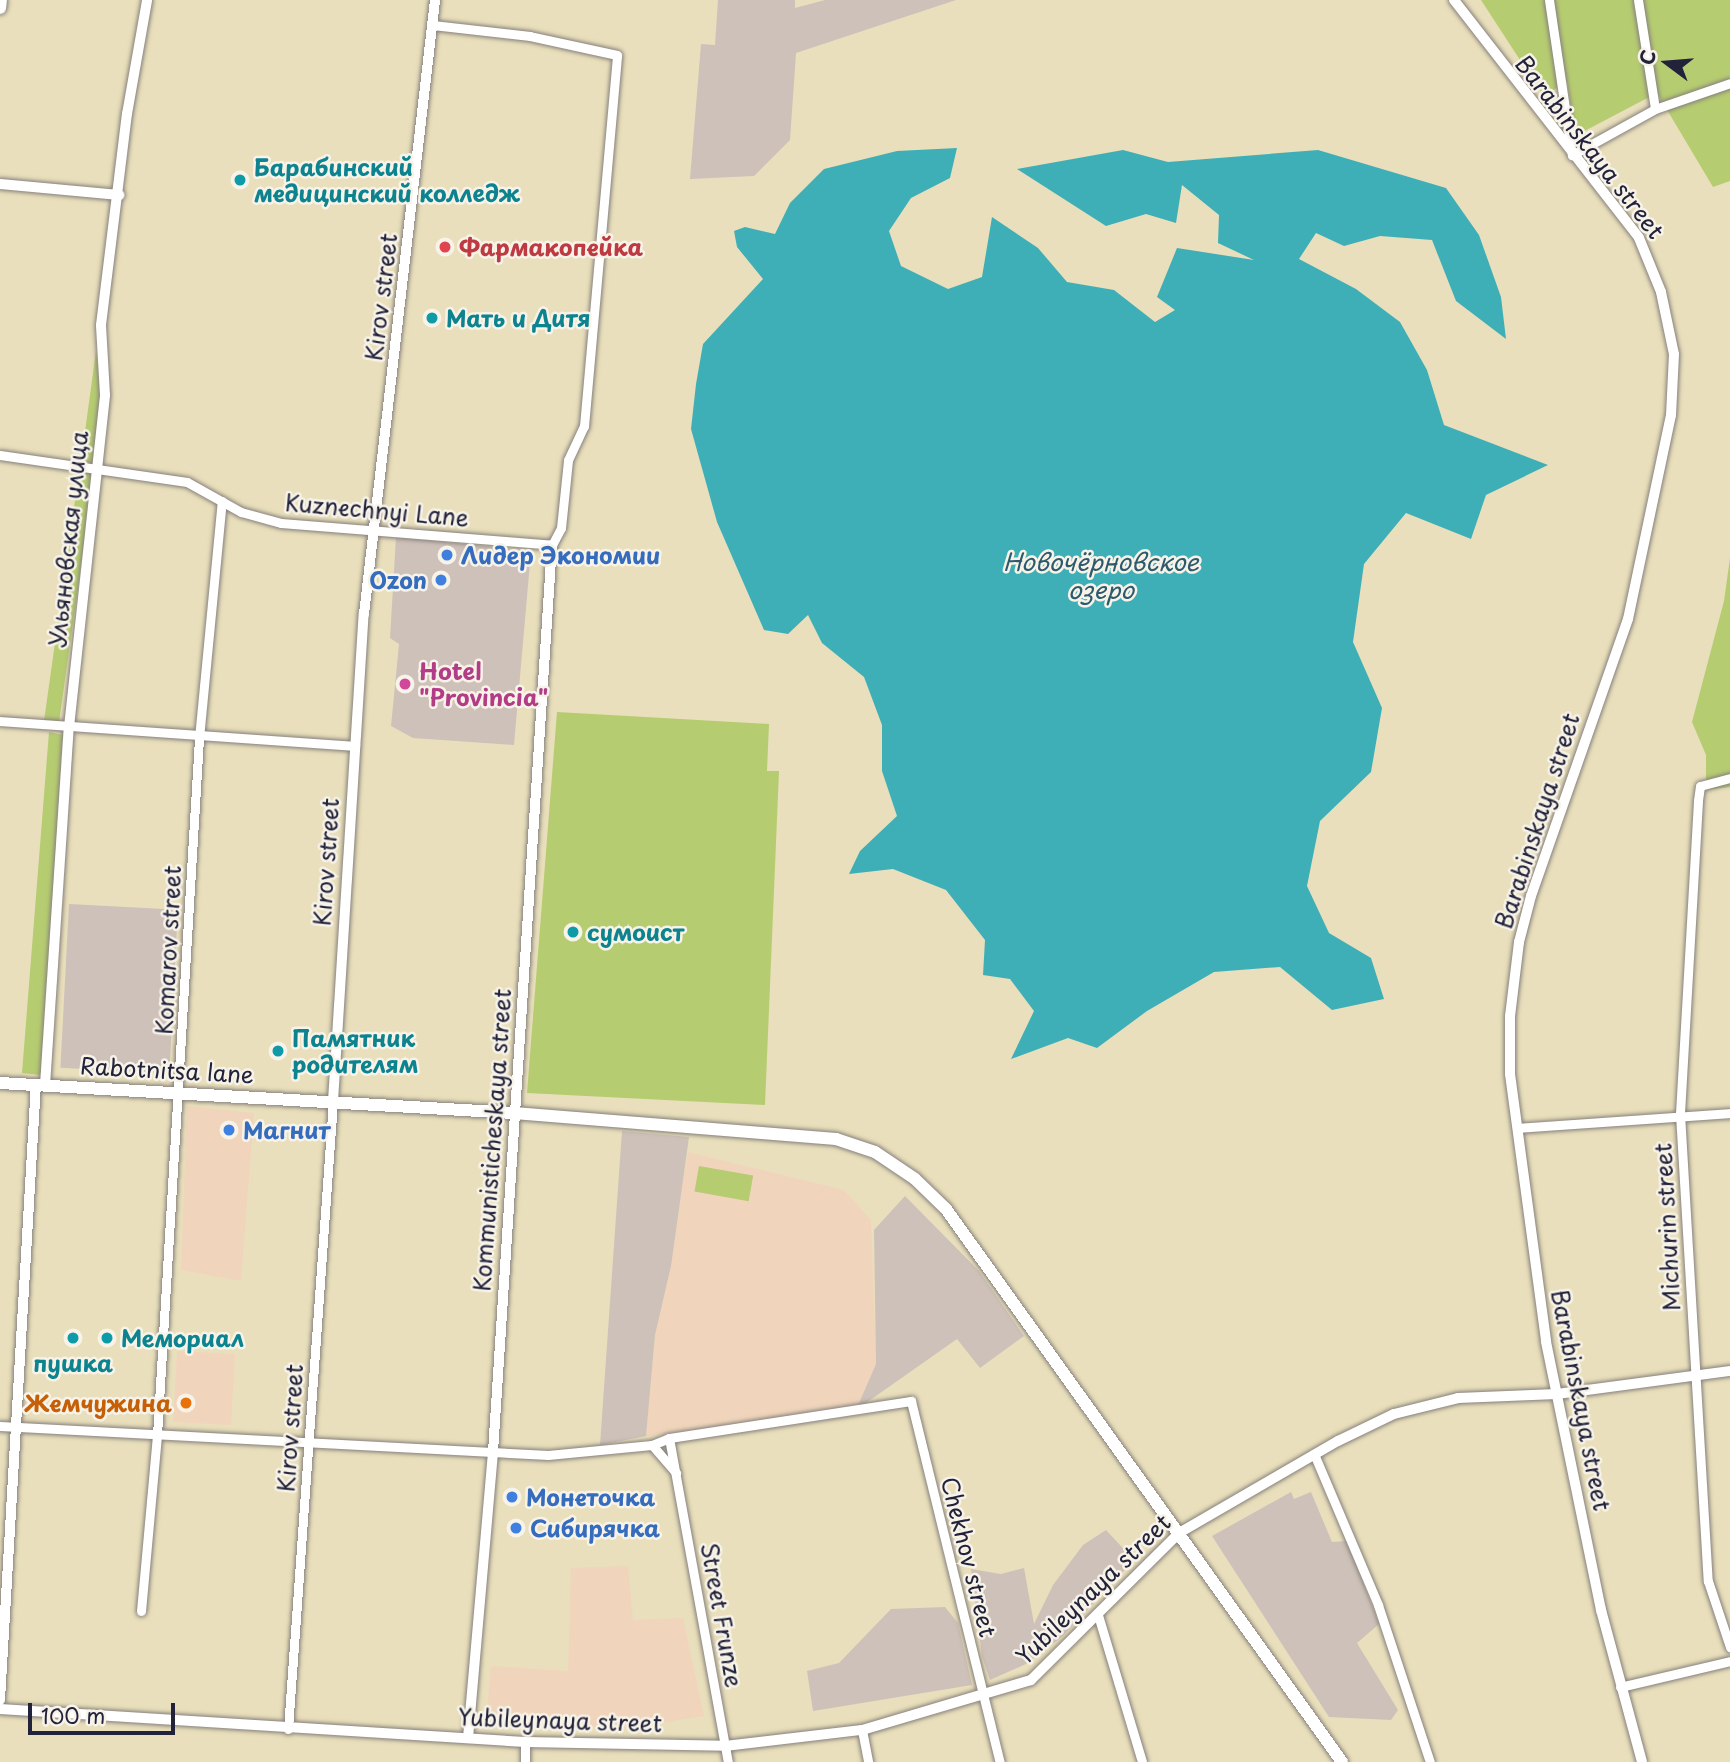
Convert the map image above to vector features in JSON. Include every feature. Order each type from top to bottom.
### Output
[{"type":"main road","points":[[0,8],[1,0]]},
{"type":"main road","name":"Rabotnitsa lane","points":[[0,1083],[179,1090],[514,1113],[836,1139],[875,1152],[915,1179],[946,1209],[1342,1762]]},
{"type":"street","name":"Ульяновская улица","points":[[0,1700],[16,1427],[69,727],[105,396],[101,325],[120,195],[127,114],[147,0]]},
{"type":"street","name":"Kirov street","points":[[289,1729],[355,746],[374,528],[436,0]]},
{"type":"street","name":"Barabinskaya street","points":[[1454,0],[1639,238],[1654,268],[1674,354],[1673,386],[1654,506],[1620,646],[1575,760],[1519,942],[1510,1028],[1517,1128],[1544,1329],[1620,1687],[1642,1762]]},
{"type":"street","points":[[1549,0],[1572,155],[1655,109],[1730,83]]},
{"type":"street","points":[[1638,0],[1655,109]]},
{"type":"street","points":[[433,25],[530,36],[617,55],[584,426],[568,460],[561,528],[552,545]]},
{"type":"street","points":[[0,184],[120,195]]},
{"type":"street","name":"Kuznechnyi Lane","points":[[0,455],[187,482],[241,512],[281,523],[374,528],[552,545]]},
{"type":"street","name":"Komarov street","points":[[141,1611],[157,1435],[199,738],[222,501]]},
{"type":"street","name":"Kommunisticheskaya street","points":[[468,1738],[493,1452],[552,545]]},
{"type":"street","points":[[0,721],[199,738],[355,746]]},
{"type":"street","name":"Michurin street","points":[[1730,778],[1700,786],[1680,1114],[1708,1581],[1730,1647]]},
{"type":"street","points":[[1517,1128],[1680,1114],[1730,1113]]},
{"type":"street","name":"Yubileynaya street","points":[[0,1709],[525,1742],[725,1746],[862,1730],[984,1697],[1031,1680],[1179,1533],[1314,1454],[1394,1414],[1458,1398],[1557,1394],[1730,1371]]},
{"type":"street","name":"Chekhov street","points":[[669,1438],[912,1401],[1000,1762]]},
{"type":"street","points":[[0,1426],[548,1455],[652,1445],[669,1438]]},
{"type":"street","name":"Street Frunze","points":[[669,1438],[678,1474],[727,1762]]},
{"type":"street","points":[[652,1445],[678,1474]]},
{"type":"street","points":[[1314,1454],[1378,1605],[1430,1762]]},
{"type":"street","points":[[1098,1615],[1142,1762]]},
{"type":"street","points":[[1620,1687],[1730,1661]]},
{"type":"street","points":[[862,1730],[868,1762]]},
{"type":"street","points":[[525,1742],[525,1762]]},
{"type":"shaded area","points":[[718,0],[795,0],[795,8],[825,0],[956,0],[796,53],[790,140],[754,176],[690,179],[701,44],[715,45]]},
{"type":"shaded area","points":[[396,537],[531,551],[514,745],[413,738],[391,726],[399,644],[390,638]]},
{"type":"shaded area","points":[[69,904],[178,910],[169,1073],[60,1068]]},
{"type":"shaded area","points":[[187,1106],[254,1113],[241,1281],[181,1270]]},
{"type":"shaded area","points":[[622,1131],[689,1137],[671,1266],[655,1335],[646,1436],[600,1445]]},
{"type":"shaded area","points":[[688,1152],[844,1190],[871,1220],[876,1364],[856,1410],[646,1436],[655,1335]]},
{"type":"shaded area","points":[[905,1196],[979,1271],[1024,1336],[980,1368],[957,1339],[856,1410],[876,1364],[874,1230]]},
{"type":"shaded area","points":[[177,1351],[235,1354],[231,1425],[173,1422]]},
{"type":"shaded area","points":[[1291,1492],[1294,1499],[1311,1492],[1332,1542],[1347,1541],[1379,1624],[1357,1643],[1398,1710],[1391,1720],[1329,1717],[1212,1536]]},
{"type":"shaded area","points":[[1106,1530],[1134,1560],[1063,1636],[1026,1664],[990,1680],[982,1656],[971,1569],[1001,1574],[1024,1568],[1034,1624],[1053,1585],[1083,1545]]},
{"type":"shaded area","points":[[628,1566],[633,1620],[683,1618],[704,1716],[628,1728],[486,1724],[491,1666],[568,1671],[571,1568]]},
{"type":"shaded area","points":[[945,1607],[958,1623],[972,1685],[813,1711],[807,1671],[839,1663],[891,1609]]},
{"type":"green space","points":[[1481,0],[1730,0],[1730,181],[1713,187],[1657,93],[1575,136],[1567,81],[1544,97]]},
{"type":"green space","points":[[96,351],[101,395],[94,463],[81,461]]},
{"type":"green space","points":[[79,472],[94,474],[59,723],[44,721]]},
{"type":"green space","points":[[1730,558],[1730,787],[1706,790],[1706,755],[1692,722],[1724,601]]},
{"type":"green space","points":[[557,712],[769,724],[767,771],[779,771],[765,1105],[527,1093]]},
{"type":"green space","points":[[49,732],[63,735],[41,1075],[22,1073]]},
{"type":"green space","points":[[699,1166],[753,1176],[749,1201],[694,1192]]},
{"type":"water","name":"Новочёрновское озеро","points":[[957,148],[950,178],[911,198],[889,231],[901,266],[948,289],[982,277],[992,217],[1038,248],[1067,282],[1114,290],[1155,322],[1175,310],[1157,297],[1177,248],[1254,260],[1218,243],[1219,215],[1182,185],[1176,223],[1146,214],[1106,226],[1017,169],[1123,150],[1168,162],[1318,150],[1446,188],[1479,235],[1501,297],[1506,339],[1456,301],[1432,240],[1380,236],[1344,246],[1316,233],[1299,259],[1356,289],[1400,322],[1427,370],[1444,425],[1548,465],[1486,495],[1471,539],[1406,513],[1364,564],[1353,642],[1382,708],[1371,772],[1320,821],[1307,886],[1329,933],[1371,958],[1384,999],[1332,1010],[1280,967],[1214,972],[1147,1011],[1097,1048],[1068,1038],[1011,1059],[1034,1011],[1010,979],[983,975],[985,940],[946,890],[893,869],[849,874],[860,851],[897,816],[882,771],[882,725],[864,677],[822,643],[808,615],[788,634],[764,630],[717,522],[691,429],[696,384],[703,344],[763,279],[737,247],[734,231],[745,227],[775,234],[790,203],[824,169],[897,151]]},
{"type":"place","name":"Барабинский медицинский колледж","points":[[240,180]]},
{"type":"place","name":"Фармакопейка","points":[[445,247]]},
{"type":"place","name":"Мать и Дитя","points":[[432,318]]},
{"type":"place","name":"Лидер Экономии","points":[[447,555]]},
{"type":"place","name":"Ozon","points":[[441,580]]},
{"type":"place","name":"Hotel \"Provincia\"","points":[[405,684]]},
{"type":"place","name":"сумоист","points":[[573,932]]},
{"type":"place","name":"Памятник родителям","points":[[278,1051]]},
{"type":"place","name":"Магнит","points":[[229,1130]]},
{"type":"place","name":"пушка","points":[[73,1338]]},
{"type":"place","name":"Мемориал","points":[[107,1338]]},
{"type":"place","name":"Жемчужина","points":[[186,1403]]},
{"type":"place","name":"Монеточка","points":[[512,1497]]},
{"type":"place","name":"Сибирячка","points":[[516,1528]]}]
